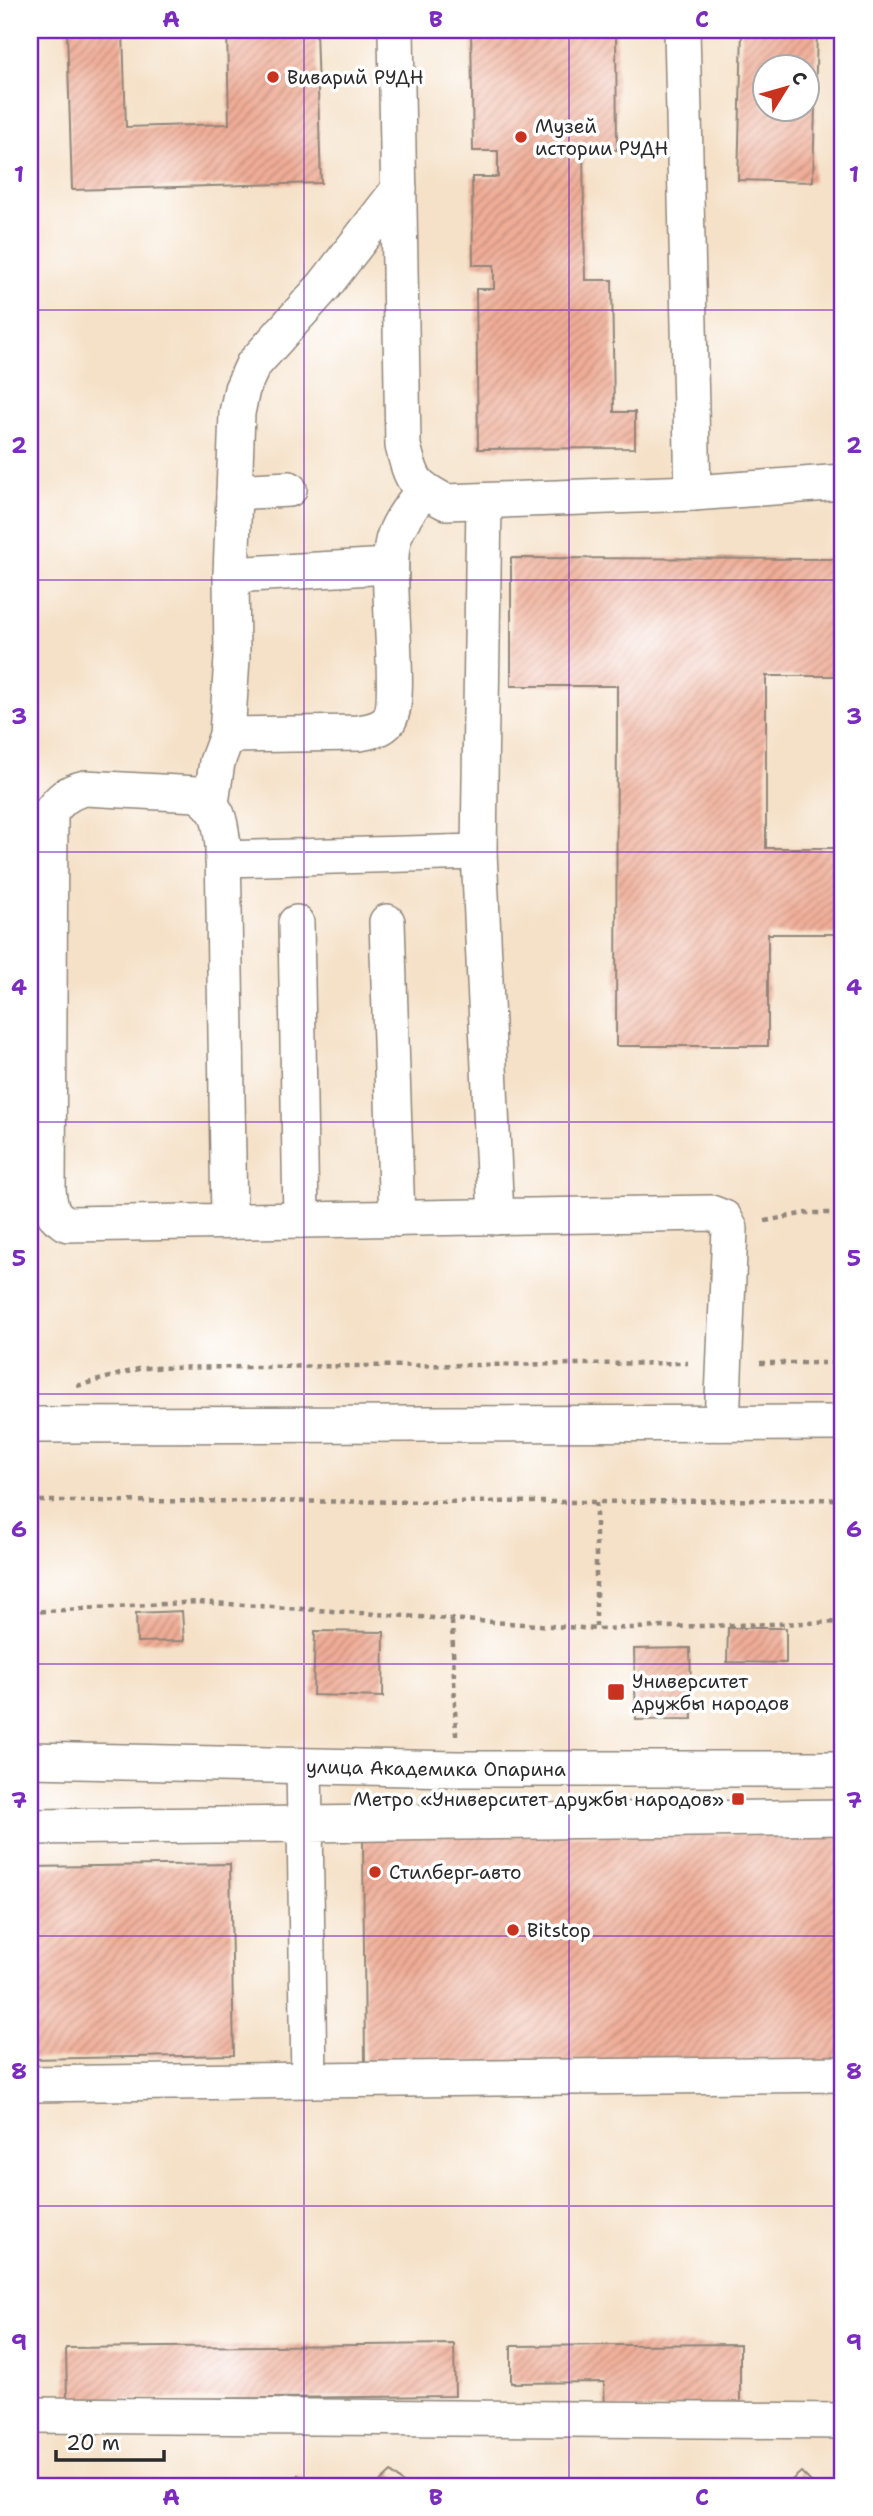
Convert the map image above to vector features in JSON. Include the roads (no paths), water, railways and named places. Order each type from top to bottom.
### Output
[{"type":"street","points":[[396,30],[403,446],[411,476],[423,490],[446,502],[694,494],[843,482]]},
{"type":"street","points":[[682,30],[694,494]]},
{"type":"street","points":[[211,803],[212,779],[227,735],[232,658],[231,575],[237,413],[242,389],[253,365],[324,286],[399,189]]},
{"type":"street","points":[[234,492],[289,489]]},
{"type":"street","points":[[227,735],[359,733],[377,729],[387,723],[393,713],[394,669],[389,566],[399,524],[423,490]]},
{"type":"street","points":[[484,501],[479,852],[496,1217]]},
{"type":"street","points":[[231,575],[389,566]]},
{"type":"street","points":[[229,1221],[223,859],[220,820],[211,803],[197,794],[85,788],[69,792],[50,813],[40,849],[50,1211],[57,1219],[68,1224],[711,1213],[724,1218],[730,1229],[722,1423]]},
{"type":"street","points":[[223,859],[479,852]]},
{"type":"street","points":[[387,922],[397,1219]]},
{"type":"street","points":[[296,923],[301,1220]]},
{"type":"street","points":[[30,1425],[843,1423]]},
{"type":"street","name":"улица Академика Опарина","points":[[30,1760],[457,1769],[843,1769]]},
{"type":"street","points":[[304,1766],[309,2080]]},
{"type":"street","points":[[30,1828],[843,1817]]},
{"type":"street","points":[[30,2084],[843,2074]]},
{"type":"street","points":[[30,2415],[843,2421]]},
{"type":"place","name":"Виварий РУДН","points":[[273,77]]},
{"type":"place","name":"Музей истории РУДН","points":[[521,137]]},
{"type":"place","name":"Университет дружбы народов","points":[[616,1692]]},
{"type":"place","name":"Метро «Университет дружбы народов»","points":[[738,1799]]},
{"type":"place","name":"Стилберг-авто","points":[[375,1872]]},
{"type":"place","name":"Bitstop","points":[[513,1930]]}]
